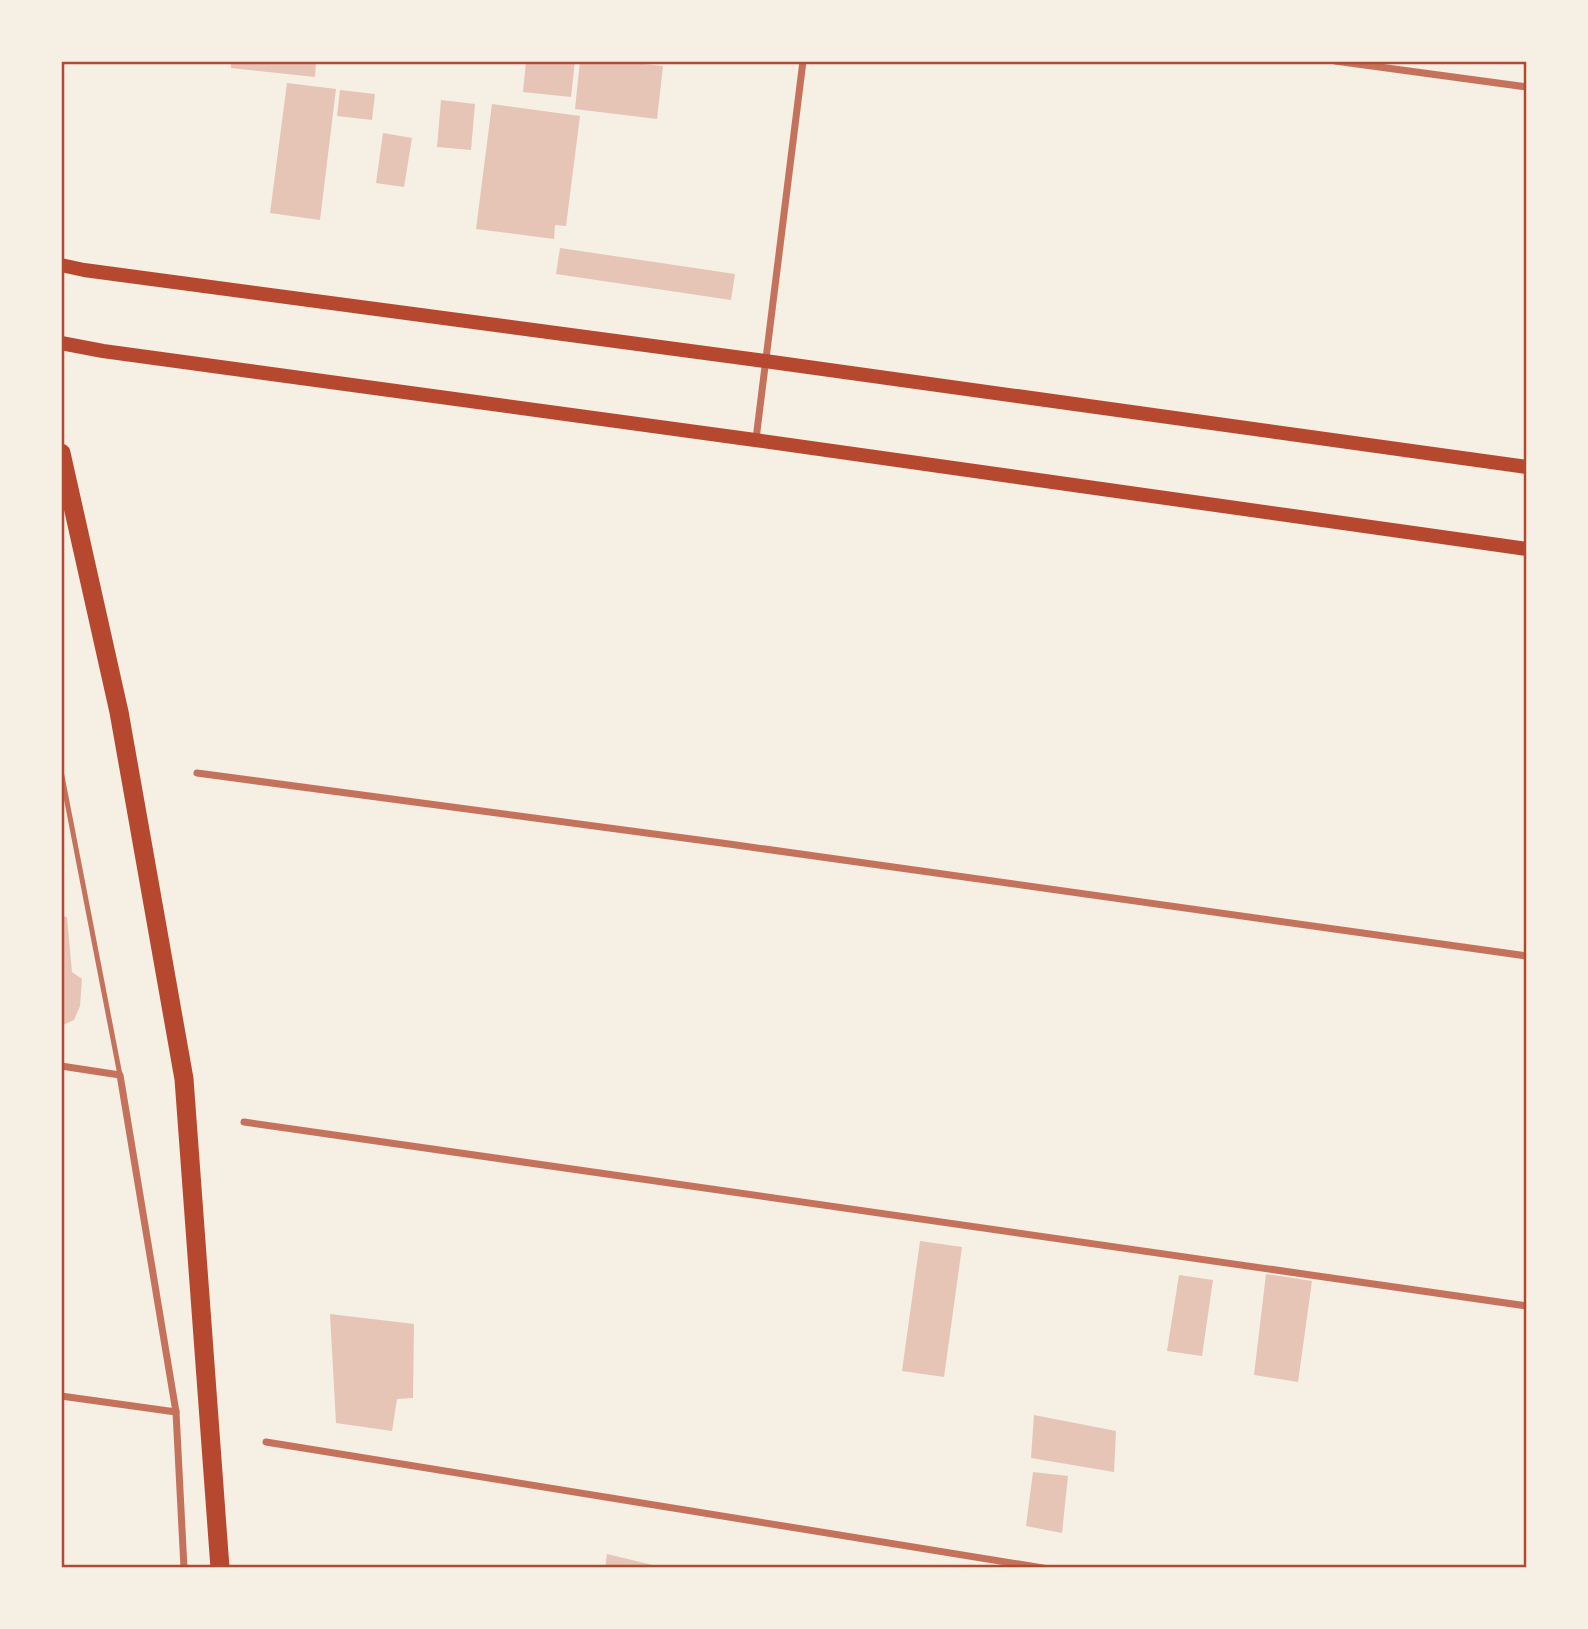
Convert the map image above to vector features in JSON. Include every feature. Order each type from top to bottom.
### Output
[{"type":"highway","points":[[61,453],[119,712],[184,1079],[220,1568]]},
{"type":"main road","points":[[61,265],[1527,467]]},
{"type":"main road","points":[[61,343],[117,353],[1527,549]]},
{"type":"street","points":[[755,440],[803,61]]},
{"type":"street","points":[[1335,61],[1527,88]]},
{"type":"street","points":[[197,773],[716,842],[1527,956]]},
{"type":"street","points":[[61,1066],[120,1075],[176,1412],[184,1568]]},
{"type":"street","points":[[244,1122],[1527,1306]]},
{"type":"street","points":[[61,1396],[176,1412]]},
{"type":"street","points":[[266,1442],[1043,1568]]},
{"type":"lane","points":[[61,771],[120,1075]]},
{"type":"building","points":[[231,61],[316,61],[315,77],[231,68]]},
{"type":"building","points":[[526,61],[575,61],[571,97],[523,92]]},
{"type":"building","points":[[580,61],[615,61],[663,66],[657,119],[575,109]]},
{"type":"building","points":[[287,83],[336,89],[320,220],[270,213]]},
{"type":"building","points":[[340,90],[375,94],[372,120],[337,116]]},
{"type":"building","points":[[441,100],[475,104],[471,150],[437,147]]},
{"type":"building","points":[[492,104],[580,116],[566,226],[555,225],[554,239],[476,229]]},
{"type":"building","points":[[383,133],[412,138],[404,187],[376,183]]},
{"type":"building","points":[[560,248],[735,274],[731,300],[556,274]]},
{"type":"building","points":[[61,916],[67,917],[72,972],[82,979],[80,1006],[74,1020],[61,1026]]},
{"type":"building","points":[[920,1241],[962,1247],[944,1377],[902,1371]]},
{"type":"building","points":[[1266,1274],[1312,1281],[1298,1382],[1254,1375]]},
{"type":"building","points":[[1179,1275],[1213,1280],[1202,1356],[1167,1351]]},
{"type":"building","points":[[330,1314],[414,1324],[413,1398],[397,1399],[392,1431],[336,1423]]},
{"type":"building","points":[[1034,1415],[1116,1431],[1114,1472],[1031,1458]]},
{"type":"building","points":[[1033,1472],[1068,1476],[1062,1533],[1026,1526]]},
{"type":"building","points":[[607,1554],[661,1567],[661,1568],[605,1568]]}]
